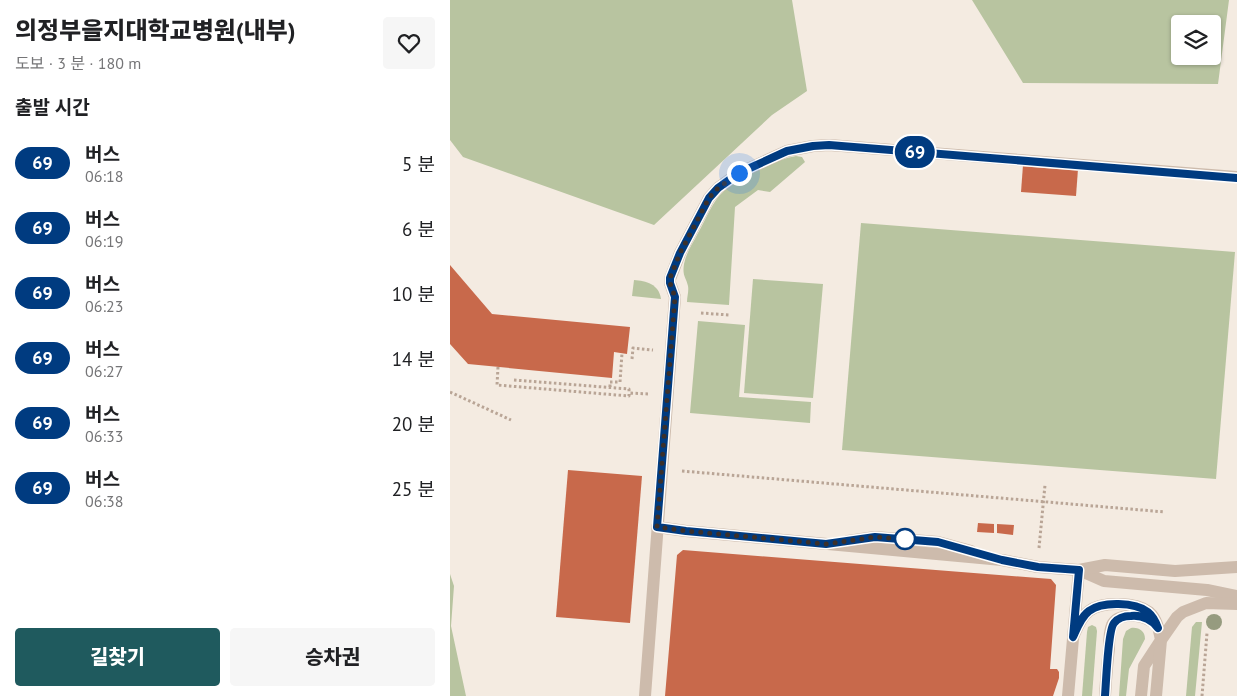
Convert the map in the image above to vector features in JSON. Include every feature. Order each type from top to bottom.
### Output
[{"type":"lane","points":[[645,696],[675,297],[670,278],[680,253],[709,198],[718,188],[739,173],[787,151],[829,145],[1237,178]]},
{"type":"lane","points":[[657,527],[1002,560],[1038,567],[1079,570],[1105,565],[1174,572],[1237,567]]},
{"type":"lane","points":[[1079,570],[1104,580],[1207,590],[1237,596]]},
{"type":"lane","points":[[1068,696],[1079,570]]},
{"type":"lane","points":[[1141,696],[1144,666],[1160,634],[1177,617],[1183,612],[1206,603],[1237,604]]},
{"type":"lane","points":[[1073,637],[1086,613],[1093,608],[1108,604],[1127,605],[1144,609],[1150,613],[1160,634],[1156,696]]},
{"type":"lane","points":[[1105,696],[1110,634],[1113,624],[1126,616],[1147,618],[1160,634]]},
{"type":"path","points":[[701,313],[729,315]]},
{"type":"path","points":[[632,359],[633,348],[653,350]]},
{"type":"path","points":[[610,387],[610,382],[620,382],[622,353]]},
{"type":"path","points":[[498,367],[497,385],[629,396],[629,392]]},
{"type":"path","points":[[514,380],[610,387],[629,389],[629,392],[650,394]]},
{"type":"path","points":[[450,392],[511,420]]},
{"type":"path","points":[[682,471],[1165,512]]},
{"type":"path","points":[[1039,548],[1045,485]]},
{"type":"path","points":[[1202,696],[1207,633]]},
{"type":"green space","points":[[450,0],[792,0],[807,91],[772,115],[654,225],[463,157],[450,140]]},
{"type":"green space","points":[[972,0],[1229,0],[1221,61],[1221,15],[1171,15],[1171,65],[1220,65],[1218,84],[1023,83]]},
{"type":"green space","points":[[796,156],[802,157],[805,162],[770,192],[758,190],[735,207],[729,305],[687,302],[688,288],[684,276],[685,260],[716,200],[725,190],[744,178],[777,161]]},
{"type":"green space","points":[[861,223],[1235,252],[1216,479],[842,450]]},
{"type":"green space","points":[[753,279],[823,284],[813,398],[744,393]]},
{"type":"green space","points":[[634,280],[651,284],[658,290],[661,299],[632,296]]},
{"type":"green space","points":[[698,321],[745,325],[739,397],[811,402],[810,423],[690,413]]},
{"type":"green space","points":[[450,574],[454,586],[451,626],[466,696],[450,696]]},
{"type":"green space","points":[[1196,622],[1202,622],[1195,696],[1186,696],[1192,627]]},
{"type":"green space","points":[[1092,625],[1096,627],[1097,631],[1092,696],[1082,696],[1087,632],[1088,627]]},
{"type":"green space","points":[[1131,628],[1141,630],[1145,639],[1129,669],[1126,696],[1119,696],[1123,639],[1126,631]]},
{"type":"building","points":[[1023,165],[1078,169],[1076,196],[1021,192]]},
{"type":"building","points":[[450,265],[492,314],[630,327],[627,354],[614,352],[612,378],[468,364],[450,344]]},
{"type":"building","points":[[568,470],[642,476],[630,623],[556,617]]},
{"type":"building","points":[[978,523],[994,524],[994,533],[977,532]]},
{"type":"building","points":[[997,524],[1014,525],[1013,535],[997,533]]},
{"type":"building","points":[[683,550],[1051,579],[1056,585],[1050,669],[1057,669],[1059,672],[1053,696],[665,696],[677,555]]},
{"type":"bus line","name":"69","points":[[1105,696],[1110,634],[1113,624],[1126,616],[1135,616],[1147,618],[1158,628],[1150,613],[1144,609],[1127,605],[1108,604],[1100,605],[1086,613],[1073,637],[1079,570],[1038,567],[1002,560],[938,542],[875,537],[826,544],[657,527],[675,297],[670,278],[680,253],[709,198],[718,188],[739,173],[787,151],[798,148],[829,145],[1237,178]]},
{"type":"route","points":[[739,173],[718,188],[709,198],[680,253],[670,278],[675,297],[657,527],[826,544],[875,537],[905,539]]}]
